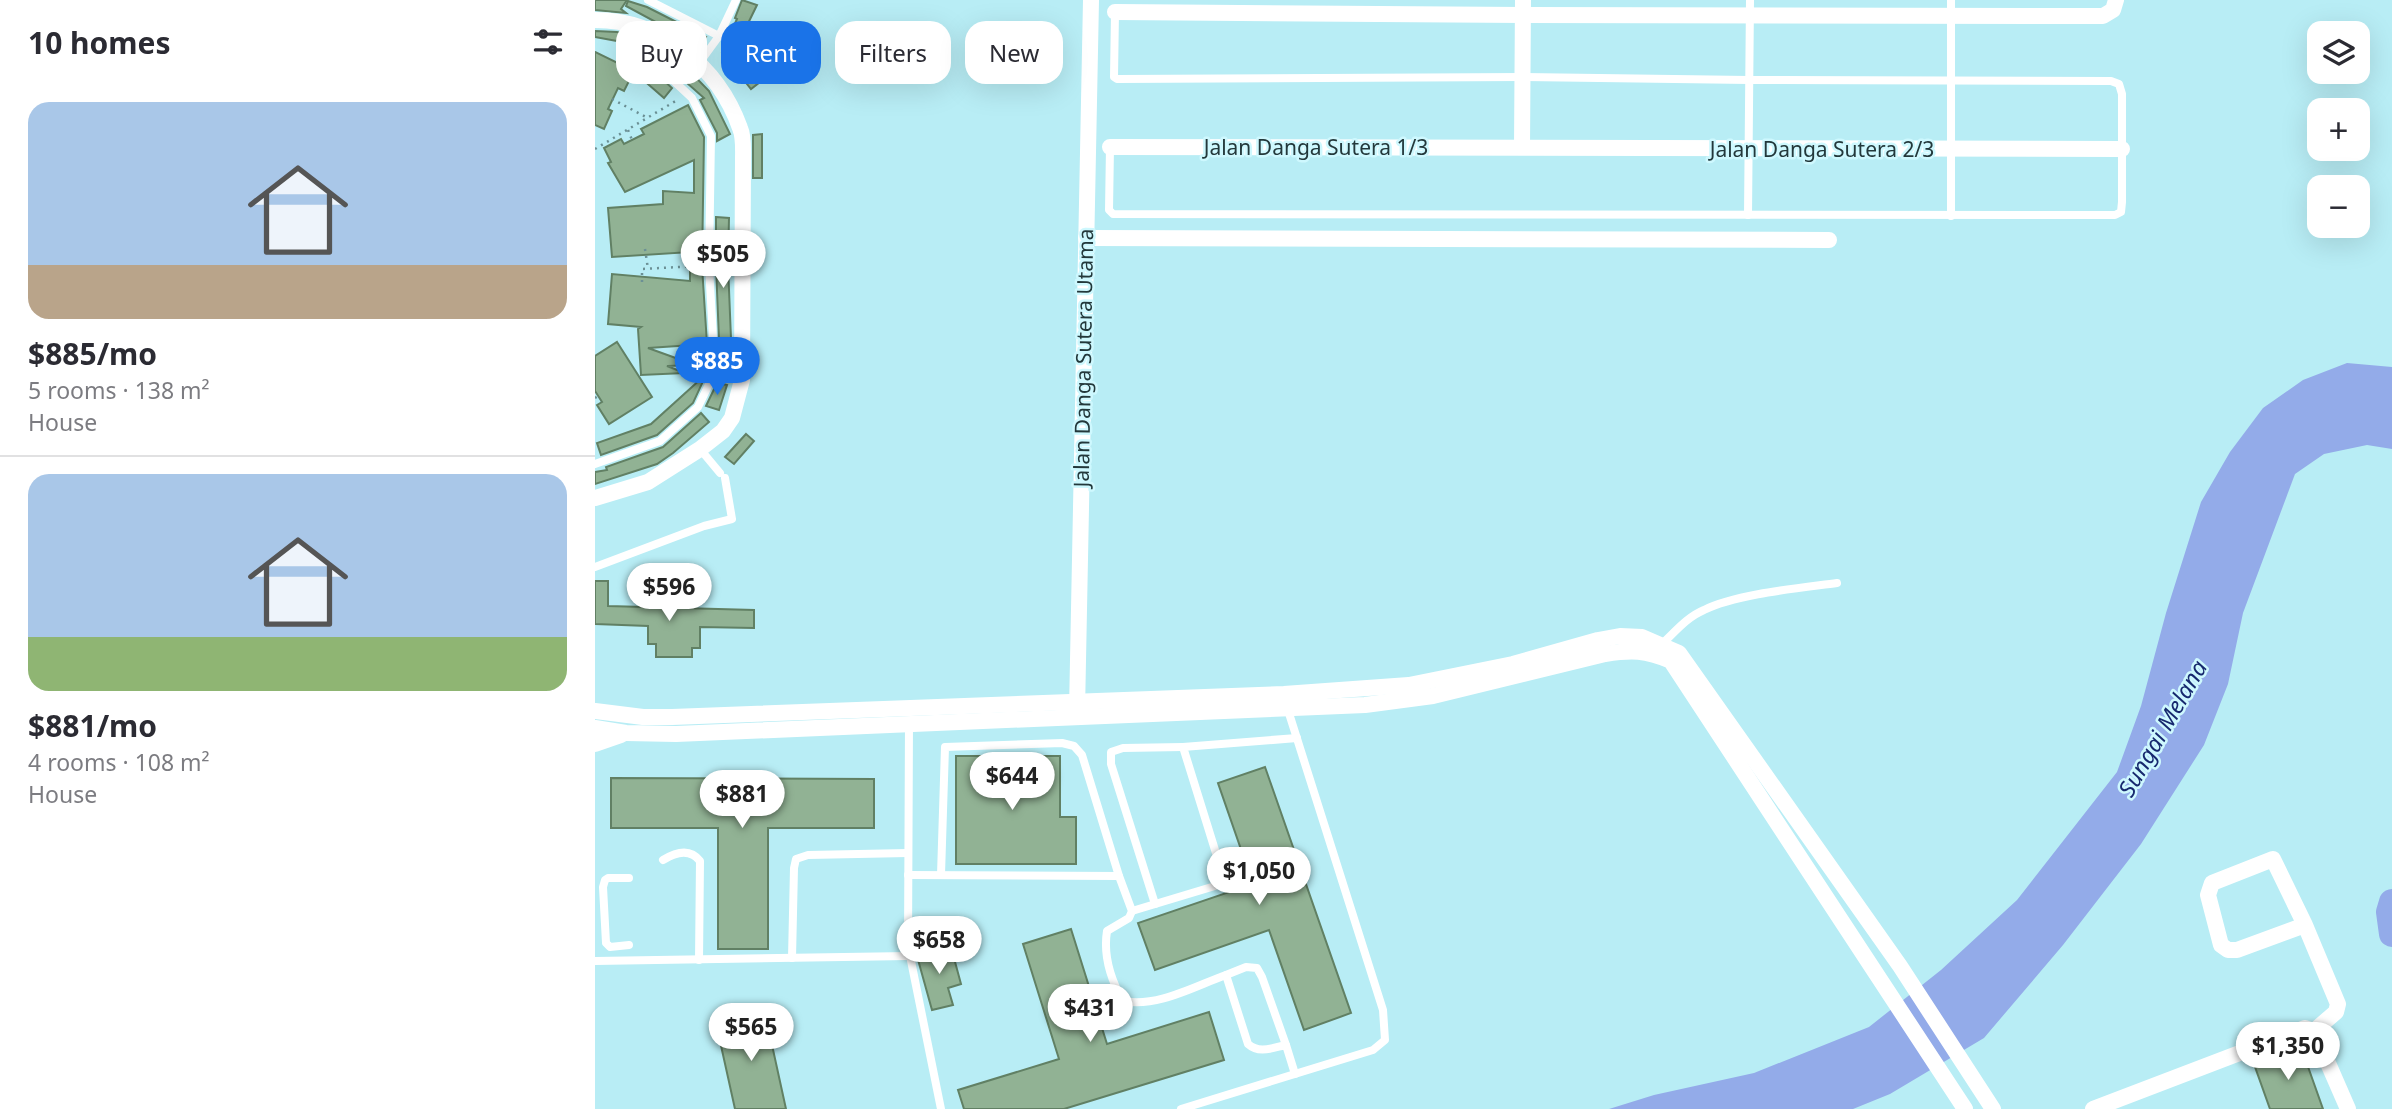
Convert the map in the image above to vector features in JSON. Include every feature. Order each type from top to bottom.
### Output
[{"type":"street","name":"Jalan Danga Sutera Utama","points":[[1077,709],[1091,0]]},
{"type":"street","points":[[1115,12],[1750,7],[1952,17],[2103,16],[2114,5]]},
{"type":"street","points":[[1522,147],[1523,8]]},
{"type":"street","points":[[595,20],[616,21]]},
{"type":"street","points":[[595,498],[648,482],[723,431],[731,418],[742,380],[742,130],[725,94],[707,71]]},
{"type":"street","name":"Jalan Danga Sutera 1/3","points":[[1110,147],[1522,147]]},
{"type":"street","name":"Jalan Danga Sutera 2/3","points":[[1522,147],[2122,149]]},
{"type":"street","points":[[1086,238],[1829,240]]},
{"type":"street","points":[[1286,701],[1409,685],[1620,636],[1642,637],[1679,653],[1901,966],[1993,1109]]},
{"type":"street","points":[[595,711],[643,717],[672,717],[909,715],[1286,701],[1365,705],[1433,696],[1605,654],[1634,650],[1653,654],[1671,661],[1948,1087],[1965,1109]]},
{"type":"street","points":[[595,728],[626,733],[676,734],[909,715]]},
{"type":"street","points":[[595,744],[626,733]]},
{"type":"street","points":[[2305,925],[2237,950],[2228,950],[2221,945],[2209,889],[2212,883],[2273,859],[2305,925],[2338,1004],[2336,1012],[2313,1031]]},
{"type":"street","points":[[2098,1108],[2305,1028],[2313,1031],[2348,1109]]},
{"type":"lane","points":[[648,0],[719,36]]},
{"type":"lane","points":[[707,52],[719,36],[736,0]]},
{"type":"lane","points":[[1951,0],[1951,216]]},
{"type":"lane","points":[[1748,215],[1750,7]]},
{"type":"lane","points":[[1110,147],[1109,209],[1113,214],[2115,215],[2121,212],[2122,202],[2122,94],[2119,84],[2111,81],[1523,77],[1117,79],[1114,77],[1115,12]]},
{"type":"lane","points":[[595,464],[660,441],[698,407],[713,376],[709,266],[711,136],[692,98],[678,84]]},
{"type":"lane","points":[[713,376],[742,380]]},
{"type":"lane","points":[[595,567],[704,526],[733,519],[723,476],[700,449]]},
{"type":"lane","points":[[1662,644],[1688,619],[1705,609],[1736,600],[1837,583]]},
{"type":"lane","points":[[1181,1109],[1373,1050],[1385,1040],[1383,1010],[1286,701]]},
{"type":"lane","points":[[909,715],[909,956],[941,1109]]},
{"type":"lane","points":[[1155,904],[1111,764],[1111,752],[1123,748],[1183,747],[1297,738]]},
{"type":"lane","points":[[941,875],[945,747],[1062,743],[1074,746],[1082,755],[1132,911],[1129,918],[1107,931],[1105,943],[1109,972],[1123,1001],[1152,1001],[1246,967],[1257,968],[1295,1074]]},
{"type":"lane","points":[[1132,911],[1215,886],[1220,879],[1220,866],[1183,747]]},
{"type":"lane","points":[[663,860],[676,853],[687,853],[695,854],[700,861],[699,960]]},
{"type":"lane","points":[[792,958],[796,859],[808,855],[908,853]]},
{"type":"lane","points":[[908,875],[1119,876]]},
{"type":"lane","points":[[629,878],[608,878],[603,887],[605,943],[610,947],[629,946]]},
{"type":"lane","points":[[595,961],[909,956]]},
{"type":"lane","points":[[1226,975],[1248,1044],[1260,1051],[1286,1045]]},
{"type":"path","points":[[595,149],[688,93]]},
{"type":"path","points":[[613,99],[647,118]]},
{"type":"path","points":[[628,130],[632,140]]},
{"type":"path","points":[[645,249],[648,269]]},
{"type":"path","points":[[642,282],[642,270],[709,266]]},
{"type":"water","name":"Sungai Melana","points":[[2347,363],[2392,367],[2392,449],[2367,445],[2324,454],[2295,474],[2243,613],[2228,684],[2204,745],[2141,844],[2063,945],[1984,1038],[1890,1094],[1853,1109],[1609,1109],[1654,1095],[1754,1073],[1869,1027],[1941,970],[2017,900],[2117,772],[2141,706],[2166,613],[2201,502],[2230,452],[2263,408],[2303,380]]},
{"type":"building","points":[[595,0],[627,0],[621,9],[626,13],[595,10]]},
{"type":"building","points":[[742,0],[757,5],[749,21],[736,21]]},
{"type":"building","points":[[628,1],[675,21],[654,21],[626,6]]},
{"type":"building","points":[[595,31],[616,32],[616,41],[595,37]]},
{"type":"building","points":[[595,52],[616,62],[616,84],[628,84],[624,91],[618,88],[608,109],[612,111],[604,129],[595,125]]},
{"type":"building","points":[[648,84],[668,84],[672,88],[664,98]]},
{"type":"building","points":[[688,84],[702,84],[709,91],[730,134],[717,141],[717,133],[700,100],[704,98]]},
{"type":"building","points":[[688,105],[704,137],[702,266],[707,344],[648,348],[695,365],[667,366],[685,373],[641,375],[638,329],[641,327],[608,324],[612,274],[690,281],[690,252],[612,257],[608,208],[663,204],[663,191],[694,193],[694,160],[625,192],[608,163],[611,162],[604,148],[621,139],[624,144],[644,134],[641,129]]},
{"type":"building","points":[[762,134],[762,178],[753,178],[753,135]]},
{"type":"building","points":[[716,217],[729,218],[732,363],[720,364],[716,266]]},
{"type":"building","points":[[617,342],[652,397],[609,424],[597,405],[602,402],[595,391],[595,356]]},
{"type":"building","points":[[703,377],[693,403],[657,435],[601,455],[597,443],[651,424]]},
{"type":"building","points":[[717,383],[727,385],[719,410],[706,406]]},
{"type":"building","points":[[701,413],[709,422],[657,464],[595,484],[595,472],[607,470],[606,467],[663,447]]},
{"type":"building","points":[[746,434],[754,441],[734,464],[725,457]]},
{"type":"building","points":[[595,581],[608,581],[608,606],[754,610],[754,628],[700,627],[700,648],[692,648],[692,657],[656,657],[656,644],[648,644],[648,626],[595,624]]},
{"type":"building","points":[[956,756],[1060,756],[1060,817],[1076,817],[1076,864],[956,864]]},
{"type":"building","points":[[1265,767],[1351,1013],[1304,1030],[1269,930],[1155,970],[1138,923],[1253,884],[1218,783]]},
{"type":"building","points":[[611,778],[874,779],[874,828],[768,828],[768,949],[718,949],[718,828],[611,828]]},
{"type":"building","points":[[1071,929],[1107,1044],[1209,1012],[1224,1060],[1064,1109],[964,1109],[958,1090],[1059,1059],[1023,944]]},
{"type":"building","points":[[951,947],[961,984],[948,988],[953,1005],[932,1010],[917,956]]},
{"type":"building","points":[[765,1013],[786,1109],[735,1109],[716,1023]]},
{"type":"building","points":[[2301,1047],[2323,1109],[2270,1109],[2254,1064]]},
{"type":"waterway","points":[[2392,902],[2389,912],[2392,934]]}]
